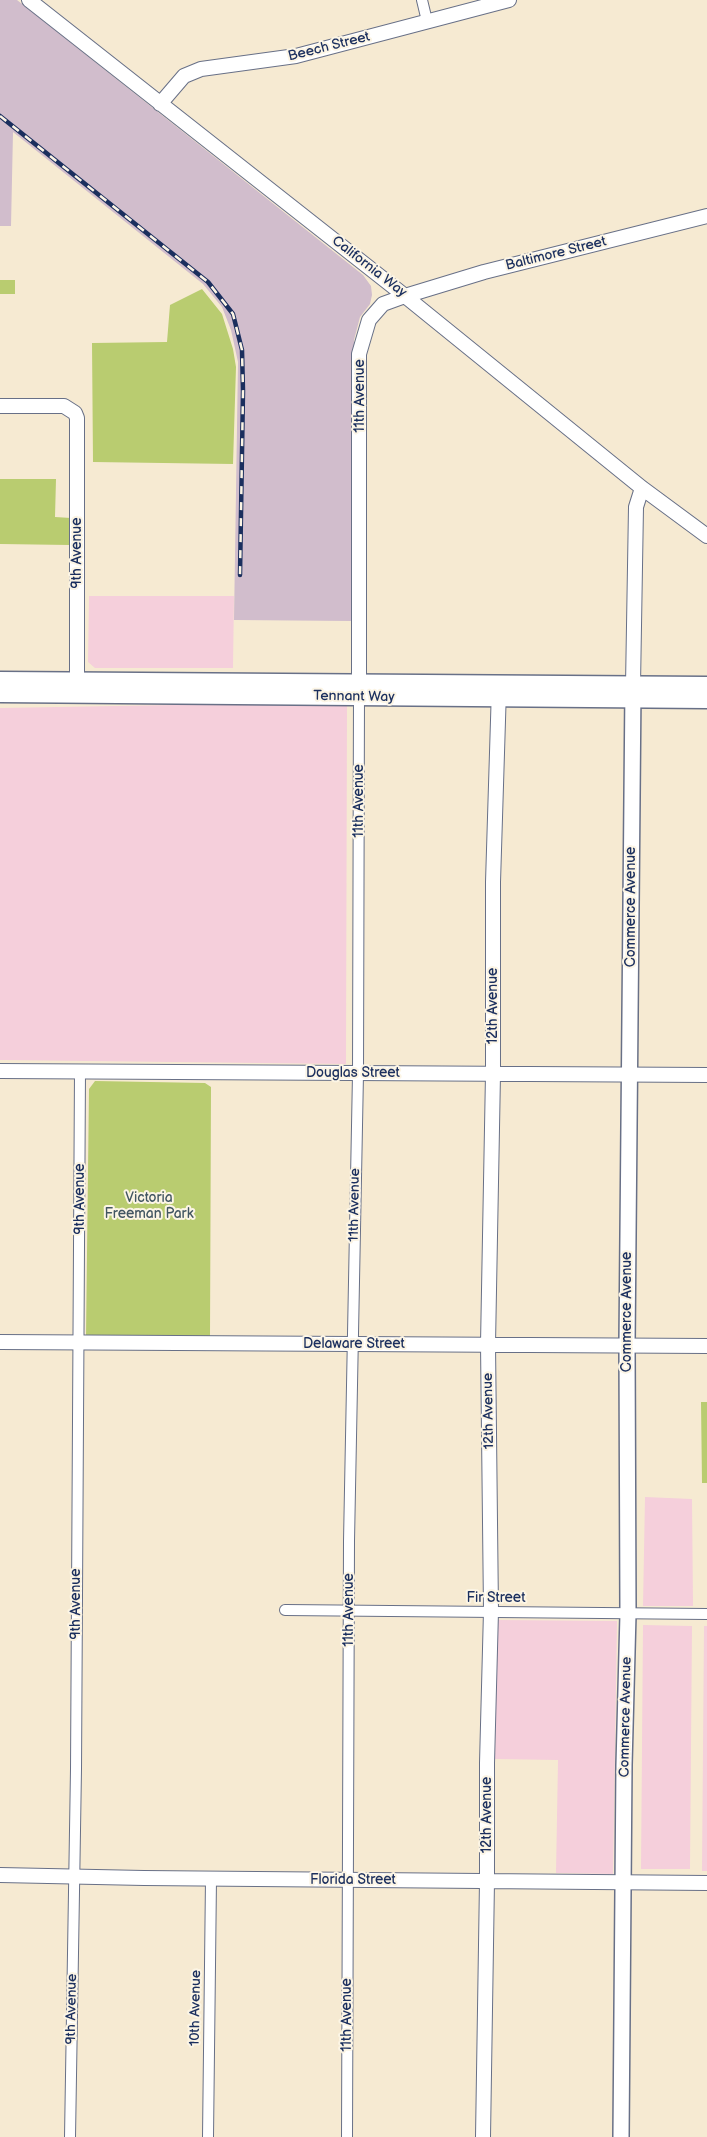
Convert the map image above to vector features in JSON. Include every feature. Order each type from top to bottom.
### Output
[{"type":"main road","name":"Tennant Way","points":[[0,680],[76,687],[633,692],[707,700]]},
{"type":"main road","name":"Tennant Way","points":[[633,692],[707,685]]},
{"type":"main road","name":"Tennant Way","points":[[0,694],[76,687]]},
{"type":"main road","name":"Commerce Avenue","points":[[621,2137],[624,1765],[628,1614],[627,1344],[633,692]]},
{"type":"street","name":"California Way","points":[[29,0],[405,296],[642,488],[707,536]]},
{"type":"street","points":[[422,0],[427,21]]},
{"type":"street","name":"Beech Street","points":[[160,104],[184,76],[201,69],[296,56],[509,0]]},
{"type":"street","name":"Baltimore Street","points":[[405,296],[484,272],[707,216]]},
{"type":"street","name":"11th Avenue","points":[[347,2137],[349,1541],[358,1074],[359,354],[369,320],[376,311],[383,304],[405,296]]},
{"type":"street","name":"9th Avenue","points":[[0,406],[64,406],[75,413],[78,426],[76,687]]},
{"type":"street","name":"Commerce Avenue","points":[[633,692],[636,507],[642,488]]},
{"type":"street","name":"12th Avenue","points":[[483,2137],[487,1881],[486,1763],[491,1611],[488,1344],[493,1074],[493,882],[498,691]]},
{"type":"street","name":"Douglas Street","points":[[0,1071],[707,1075]]},
{"type":"street","name":"9th Avenue","points":[[70,2137],[79,1343],[80,1071]]},
{"type":"street","name":"Delaware Street","points":[[0,1342],[627,1344],[707,1346]]},
{"type":"street","name":"Fir Street","points":[[285,1610],[707,1614]]},
{"type":"street","name":"Florida Street","points":[[0,1875],[707,1883]]},
{"type":"street","name":"10th Avenue","points":[[208,2137],[211,1878]]},
{"type":"shaded area","points":[[0,0],[17,0],[363,275],[371,286],[370,304],[360,317],[354,340],[351,621],[234,620],[238,362],[231,330],[222,307],[203,284],[13,132],[11,226],[0,226]]},
{"type":"shaded area","points":[[89,596],[234,596],[233,668],[95,668],[88,662]]},
{"type":"shaded area","points":[[347,702],[346,1064],[0,1060],[0,708]]},
{"type":"shaded area","points":[[645,1497],[692,1499],[693,1606],[643,1606]]},
{"type":"shaded area","points":[[497,1620],[617,1621],[613,1874],[556,1873],[558,1760],[495,1759]]},
{"type":"shaded area","points":[[643,1625],[692,1626],[690,1869],[641,1869]]},
{"type":"shaded area","points":[[704,1626],[707,1626],[707,1871],[702,1871]]},
{"type":"green space","points":[[0,280],[15,280],[15,294],[0,294]]},
{"type":"green space","points":[[202,289],[222,314],[233,349],[236,367],[233,464],[93,462],[92,343],[167,342],[170,305]]},
{"type":"green space","points":[[0,479],[56,479],[55,517],[71,518],[70,545],[0,544]]},
{"type":"green space","name":"Victoria Freeman Park","points":[[95,1081],[205,1083],[211,1087],[210,1337],[86,1336],[89,1089]]},
{"type":"green space","points":[[701,1402],[707,1402],[707,1483],[702,1483]]},
{"type":"railway","points":[[0,116],[208,282],[233,314],[242,350],[240,575]]}]
